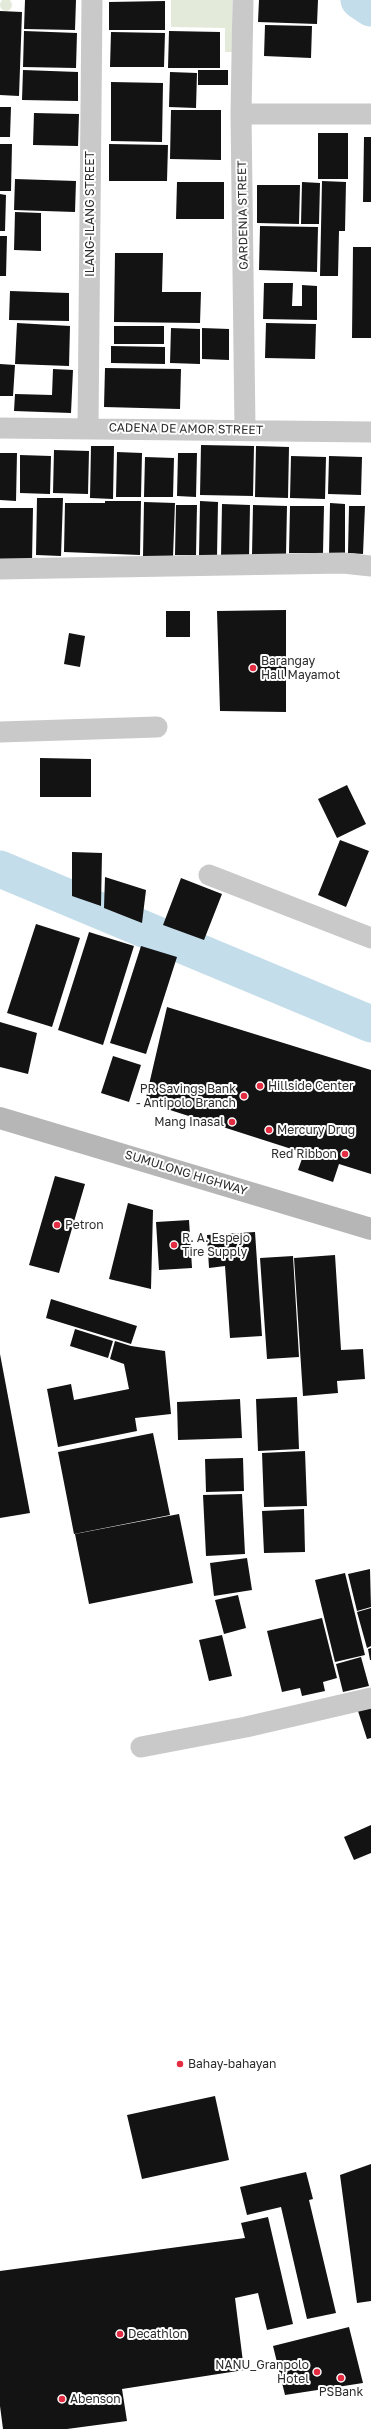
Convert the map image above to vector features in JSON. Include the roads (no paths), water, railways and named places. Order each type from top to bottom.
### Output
[{"type":"main road","name":"SUMULONG HIGHWAY","points":[[0,1118],[371,1229]]},
{"type":"street","name":"ILANG-ILANG STREET","points":[[88,428],[92,0]]},
{"type":"street","name":"GARDENIA STREET","points":[[243,0],[241,114],[245,429]]},
{"type":"street","points":[[241,114],[371,114]]},
{"type":"street","name":"CADENA DE AMOR STREET","points":[[0,428],[245,429],[371,432]]},
{"type":"street","points":[[0,569],[343,563],[371,566]]},
{"type":"street","points":[[0,732],[157,727]]},
{"type":"street","points":[[209,875],[371,938]]},
{"type":"street","points":[[141,1746],[246,1727],[371,1698]]},
{"type":"waterway","points":[[359,0],[371,8]]},
{"type":"waterway","points":[[0,869],[371,1024]]},
{"type":"place","name":"Barangay Hall Mayamot","points":[[253,668]]},
{"type":"place","name":"Hillside Center","points":[[260,1086]]},
{"type":"place","name":"PR Savings Bank - Antipolo Branch","points":[[244,1096]]},
{"type":"place","name":"Mang Inasal","points":[[232,1122]]},
{"type":"place","name":"Mercury Drug","points":[[269,1130]]},
{"type":"place","name":"Red Ribbon","points":[[345,1154]]},
{"type":"place","name":"Petron","points":[[57,1225]]},
{"type":"place","name":"R. A. Espejo Tire Supply","points":[[174,1245]]},
{"type":"place","name":"Bahay-bahayan","points":[[180,2064]]},
{"type":"place","name":"Decathlon","points":[[120,2334]]},
{"type":"place","name":"NANU_Granpolo Hotel","points":[[317,2372]]},
{"type":"place","name":"PSBank","points":[[341,2378]]},
{"type":"place","name":"Abenson","points":[[62,2399]]}]
